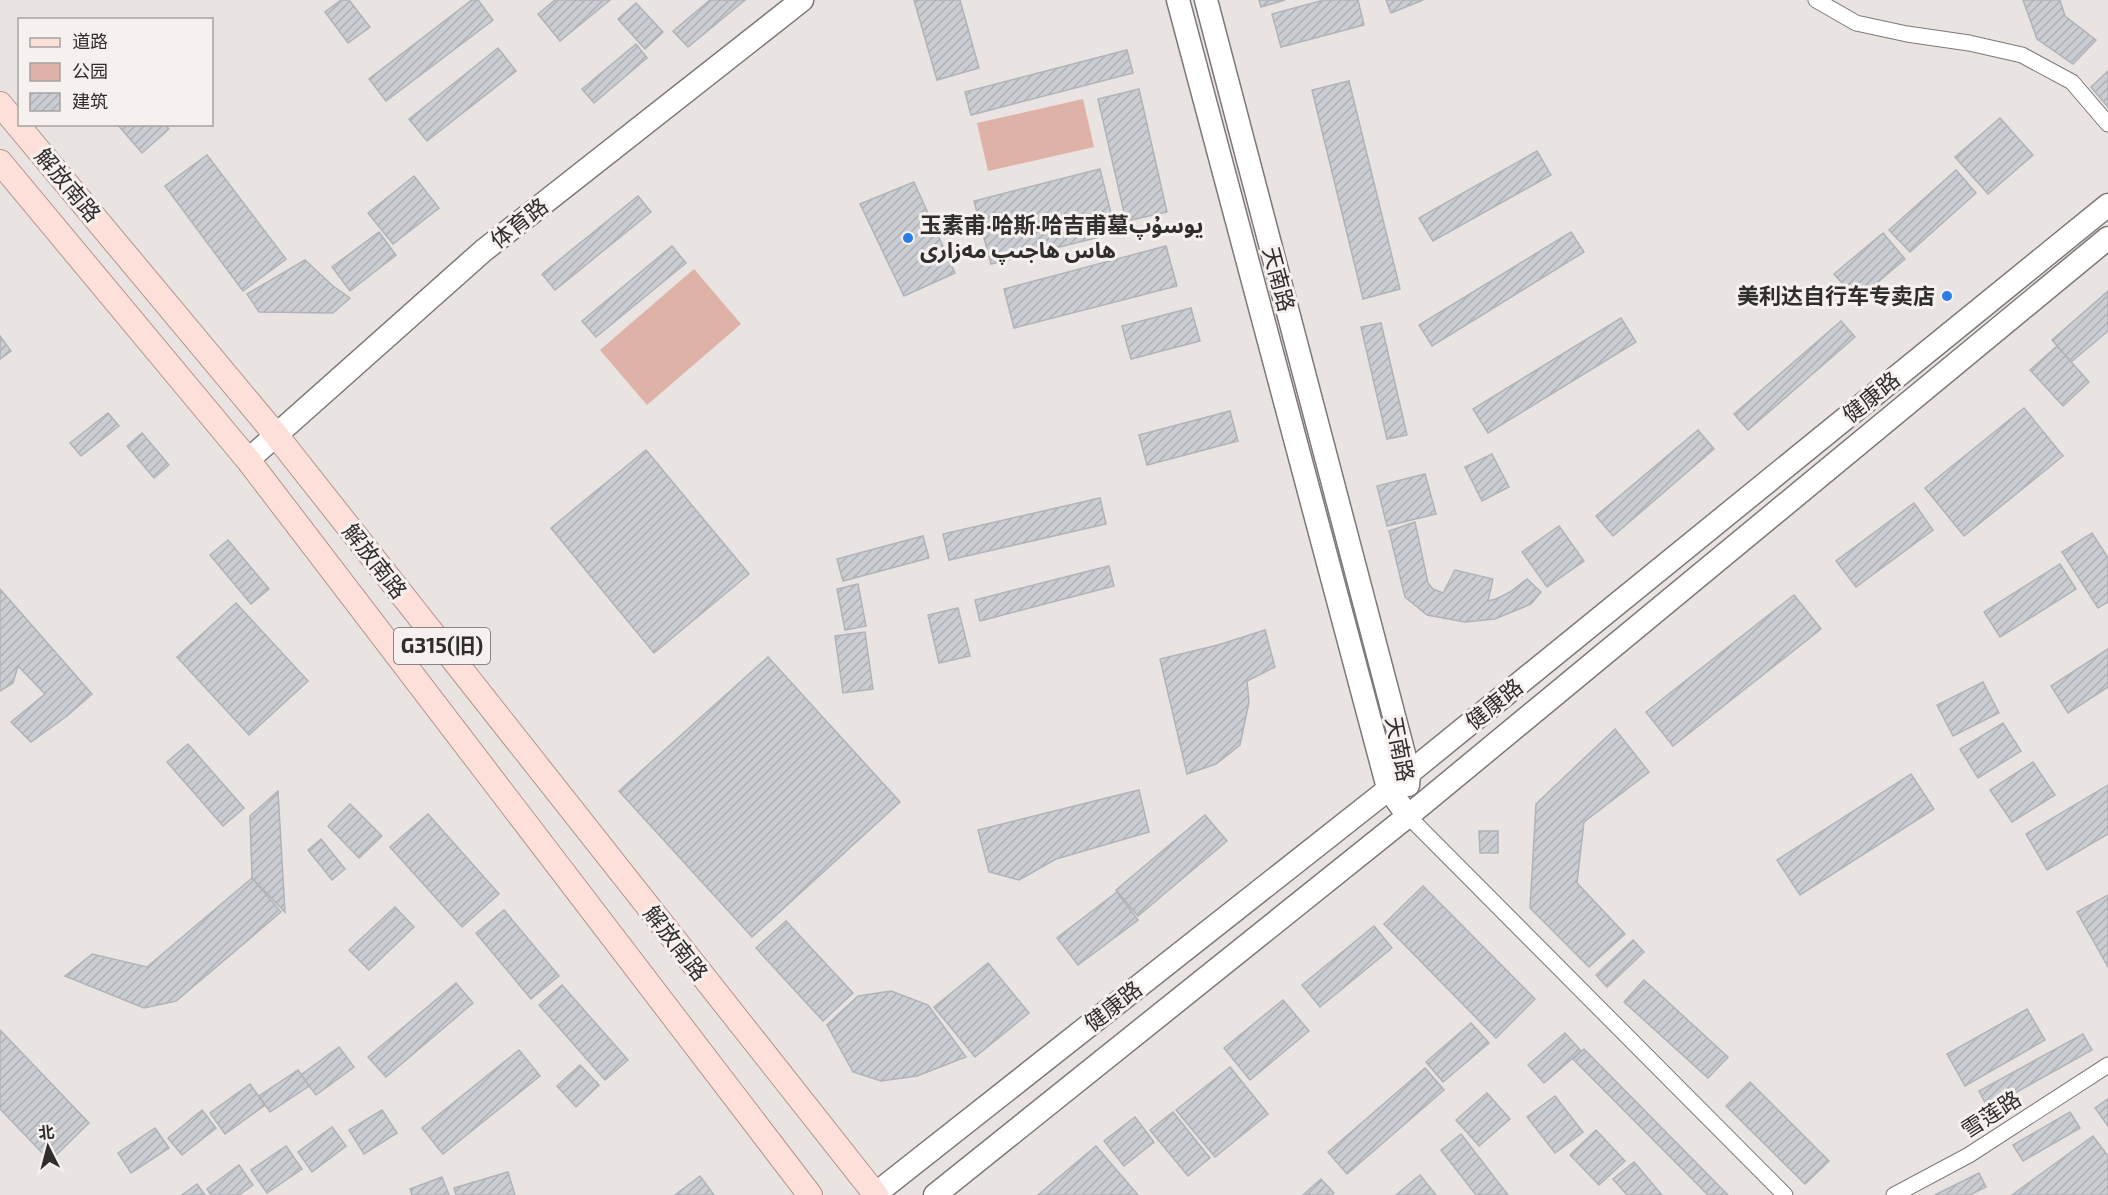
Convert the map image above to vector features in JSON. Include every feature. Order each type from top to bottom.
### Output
[{"type":"main road","name":"天南路","points":[[1179,0],[1388,788],[1408,816]]},
{"type":"main road","name":"天南路","points":[[1206,0],[1409,773],[1408,816]]},
{"type":"main road","name":"体育路","points":[[248,460],[483,251],[799,1]]},
{"type":"main road","name":"解放南路","points":[[0,104],[18,126]]},
{"type":"main road","name":"解放南路","points":[[18,126],[276,435],[875,1195]]},
{"type":"main road","name":"解放南路","points":[[0,162],[248,460],[810,1195]]},
{"type":"main road","name":"健康路","points":[[875,1195],[1409,773],[2108,205]]},
{"type":"main road","name":"健康路","points":[[935,1195],[1408,816],[2108,238]]},
{"type":"street","points":[[1816,0],[1856,23],[2022,55],[2072,82],[2108,124]]},
{"type":"street","points":[[1408,816],[1785,1195]]},
{"type":"street","name":"雪莲路","points":[[1894,1195],[1969,1155],[2108,1065]]},
{"type":"green space","points":[[1083,99],[1094,147],[988,171],[977,123]]},
{"type":"green space","points":[[694,269],[741,324],[647,405],[600,350]]},
{"type":"building","points":[[341,0],[349,0],[370,27],[348,43],[325,12]]},
{"type":"building","points":[[472,0],[478,0],[493,20],[386,101],[369,79]]},
{"type":"building","points":[[555,0],[610,0],[560,41],[538,14]]},
{"type":"building","points":[[710,0],[745,0],[688,47],[673,31]]},
{"type":"building","points":[[914,0],[960,0],[979,68],[937,80]]},
{"type":"building","points":[[1259,0],[1285,0],[1261,7]]},
{"type":"building","points":[[1324,0],[1358,0],[1364,25],[1281,47],[1272,14]]},
{"type":"building","points":[[1386,0],[1423,0],[1391,13]]},
{"type":"building","points":[[2023,0],[2060,0],[2065,16],[2096,40],[2073,64],[2037,39]]},
{"type":"building","points":[[636,3],[663,32],[645,49],[618,19]]},
{"type":"building","points":[[636,44],[647,58],[594,103],[582,89]]},
{"type":"building","points":[[498,48],[516,71],[427,141],[409,119]]},
{"type":"building","points":[[1127,50],[1133,73],[971,115],[965,92]]},
{"type":"building","points":[[2108,71],[2108,107],[2091,87]]},
{"type":"building","points":[[1349,81],[1400,289],[1363,299],[1312,90]]},
{"type":"building","points":[[1139,89],[1167,212],[1126,221],[1098,99]]},
{"type":"building","points":[[2000,118],[2033,155],[1988,194],[1955,157]]},
{"type":"building","points":[[119,126],[167,126],[169,129],[142,153]]},
{"type":"building","points":[[1537,151],[1551,175],[1433,241],[1419,218]]},
{"type":"building","points":[[207,155],[286,259],[243,291],[165,186]]},
{"type":"building","points":[[1100,169],[1116,233],[991,264],[974,201]]},
{"type":"building","points":[[1956,170],[1976,193],[1910,252],[1889,230]]},
{"type":"building","points":[[414,176],[439,208],[393,244],[368,213]]},
{"type":"building","name":"玉素甫·哈斯·哈吉甫墓يوسۇپ ھاس ھاجىپ مەزارى","points":[[914,182],[955,273],[904,296],[860,204]]},
{"type":"building","points":[[638,196],[651,212],[555,290],[542,274]]},
{"type":"building","points":[[379,232],[396,255],[350,291],[332,267]]},
{"type":"building","points":[[1571,232],[1584,252],[1432,346],[1419,325]]},
{"type":"building","points":[[1883,233],[1905,259],[1857,300],[1834,274]]},
{"type":"building","points":[[672,246],[686,263],[596,337],[582,321]]},
{"type":"building","points":[[1166,246],[1177,286],[1014,328],[1004,289]]},
{"type":"building","points":[[305,260],[350,298],[333,313],[259,312],[247,294]]},
{"type":"building","points":[[2108,291],[2108,331],[2071,362],[2052,340]]},
{"type":"building","points":[[1191,308],[1200,341],[1131,359],[1122,326]]},
{"type":"building","points":[[1621,318],[1636,342],[1488,433],[1473,409]]},
{"type":"building","points":[[1841,321],[1855,337],[1748,430],[1734,414]]},
{"type":"building","points":[[1381,323],[1407,435],[1387,439],[1361,327]]},
{"type":"building","points":[[0,336],[11,351],[0,359]]},
{"type":"building","points":[[2057,346],[2089,382],[2063,406],[2030,370]]},
{"type":"building","points":[[2024,408],[2063,456],[1964,536],[1925,488]]},
{"type":"building","points":[[1230,411],[1238,441],[1147,465],[1139,435]]},
{"type":"building","points":[[108,413],[119,426],[81,456],[70,443]]},
{"type":"building","points":[[1698,430],[1714,449],[1613,536],[1596,516]]},
{"type":"building","points":[[142,433],[169,465],[154,478],[127,446]]},
{"type":"building","points":[[646,450],[749,574],[654,653],[551,528]]},
{"type":"building","points":[[1492,454],[1509,487],[1482,501],[1465,467]]},
{"type":"building","points":[[1425,474],[1436,514],[1387,526],[1377,486]]},
{"type":"building","points":[[1100,498],[1106,524],[949,560],[943,534]]},
{"type":"building","points":[[1914,503],[1933,530],[1856,587],[1836,561]]},
{"type":"building","points":[[1415,522],[1428,583],[1433,589],[1443,593],[1455,570],[1493,579],[1488,601],[1510,592],[1527,579],[1541,592],[1531,604],[1495,619],[1465,622],[1427,615],[1405,597],[1389,531]]},
{"type":"building","points":[[1559,526],[1584,561],[1547,587],[1522,552]]},
{"type":"building","points":[[2092,533],[2108,558],[2108,602],[2098,608],[2062,552]]},
{"type":"building","points":[[923,536],[929,558],[843,581],[837,559]]},
{"type":"building","points":[[228,540],[269,589],[251,604],[210,555]]},
{"type":"building","points":[[2060,564],[2076,589],[2000,637],[1984,612]]},
{"type":"building","points":[[1109,566],[1114,586],[980,621],[975,600]]},
{"type":"building","points":[[858,584],[866,626],[845,630],[837,589]]},
{"type":"building","points":[[0,589],[92,694],[67,716],[31,742],[11,722],[45,694],[18,666],[13,683],[0,691]]},
{"type":"building","points":[[1794,595],[1821,629],[1673,746],[1646,712]]},
{"type":"building","points":[[236,603],[308,681],[249,735],[177,657]]},
{"type":"building","points":[[958,608],[970,656],[939,663],[928,615]]},
{"type":"building","points":[[1265,630],[1275,667],[1247,681],[1249,702],[1240,745],[1216,764],[1187,774],[1160,659],[1218,645]]},
{"type":"building","points":[[865,632],[873,689],[843,693],[835,636]]},
{"type":"building","points":[[2108,649],[2108,687],[2068,713],[2051,686]]},
{"type":"building","points":[[768,657],[900,802],[752,937],[619,791]]},
{"type":"building","points":[[1983,682],[1999,713],[1953,736],[1937,705]]},
{"type":"building","points":[[2003,723],[2021,751],[1978,778],[1960,749]]},
{"type":"building","points":[[1615,729],[1649,772],[1584,822],[1577,883],[1625,934],[1589,967],[1530,908],[1536,804]]},
{"type":"building","points":[[188,744],[244,808],[223,826],[167,762]]},
{"type":"building","points":[[2033,762],[2055,795],[2012,822],[1990,790]]},
{"type":"building","points":[[1911,774],[1934,809],[1800,895],[1777,860]]},
{"type":"building","points":[[2108,785],[2108,834],[2047,870],[2026,834]]},
{"type":"building","points":[[1139,790],[1149,832],[1056,859],[1019,880],[989,872],[978,830]]},
{"type":"building","points":[[278,791],[285,912],[252,878],[250,816]]},
{"type":"building","points":[[350,804],[382,836],[359,858],[328,826]]},
{"type":"building","points":[[428,814],[499,894],[462,927],[390,847]]},
{"type":"building","points":[[1205,815],[1227,841],[1138,916],[1116,890]]},
{"type":"building","points":[[1479,831],[1498,831],[1498,853],[1480,853]]},
{"type":"building","points":[[321,839],[345,869],[332,880],[308,850]]},
{"type":"building","points":[[252,878],[281,912],[176,1001],[144,1008],[65,976],[92,954],[147,967]]},
{"type":"building","points":[[1423,886],[1535,999],[1496,1038],[1384,924]]},
{"type":"building","points":[[1117,892],[1138,920],[1078,965],[1057,938]]},
{"type":"building","points":[[2108,895],[2108,967],[2077,912]]},
{"type":"building","points":[[395,907],[414,927],[369,970],[349,950]]},
{"type":"building","points":[[504,910],[559,976],[531,999],[476,933]]},
{"type":"building","points":[[786,921],[853,993],[823,1021],[756,948]]},
{"type":"building","points":[[1374,926],[1392,948],[1320,1007],[1302,985]]},
{"type":"building","points":[[1633,940],[1644,952],[1607,987],[1596,975]]},
{"type":"building","points":[[988,963],[1029,1013],[975,1057],[934,1007]]},
{"type":"building","points":[[1644,980],[1728,1057],[1708,1078],[1624,1002]]},
{"type":"building","points":[[456,983],[473,1003],[386,1077],[368,1057]]},
{"type":"building","points":[[562,985],[628,1060],[605,1080],[539,1005]]},
{"type":"building","points":[[891,991],[928,1005],[966,1057],[917,1076],[881,1081],[853,1072],[827,1025],[858,996]]},
{"type":"building","points":[[1283,1000],[1309,1031],[1250,1080],[1224,1048]]},
{"type":"building","points":[[2027,1009],[2045,1040],[1965,1086],[1947,1054]]},
{"type":"building","points":[[1471,1023],[1489,1043],[1443,1082],[1426,1062]]},
{"type":"building","points":[[0,1030],[89,1123],[50,1161],[0,1109]]},
{"type":"building","points":[[1565,1033],[1581,1051],[1544,1083],[1528,1065]]},
{"type":"building","points":[[2083,1034],[2092,1050],[1988,1108],[1979,1091]]},
{"type":"building","points":[[339,1047],[354,1067],[316,1095],[301,1075]]},
{"type":"building","points":[[1584,1049],[1728,1195],[1708,1195],[1573,1059]]},
{"type":"building","points":[[519,1050],[540,1076],[443,1154],[422,1128]]},
{"type":"building","points":[[580,1065],[599,1085],[576,1107],[557,1086]]},
{"type":"building","points":[[1230,1067],[1268,1114],[1215,1157],[1176,1110]]},
{"type":"building","points":[[1425,1068],[1444,1090],[1347,1174],[1328,1152]]},
{"type":"building","points":[[298,1070],[309,1086],[270,1112],[259,1096]]},
{"type":"building","points":[[1750,1082],[1829,1161],[1805,1184],[1726,1106]]},
{"type":"building","points":[[250,1084],[265,1105],[225,1134],[210,1113]]},
{"type":"building","points":[[1487,1093],[1510,1119],[1479,1146],[1456,1120]]},
{"type":"building","points":[[1555,1096],[1583,1132],[1555,1153],[1527,1117]]},
{"type":"building","points":[[2108,1099],[2108,1126],[2095,1108]]},
{"type":"building","points":[[202,1110],[216,1128],[182,1155],[168,1138]]},
{"type":"building","points":[[382,1110],[397,1133],[364,1154],[349,1130]]},
{"type":"building","points":[[1173,1112],[1210,1158],[1188,1176],[1150,1130]]},
{"type":"building","points":[[2070,1112],[2080,1128],[2023,1161],[2013,1145]]},
{"type":"building","points":[[1135,1117],[1154,1142],[1124,1166],[1104,1141]]},
{"type":"building","points":[[332,1127],[346,1146],[312,1172],[298,1152]]},
{"type":"building","points":[[155,1128],[169,1148],[131,1173],[118,1153]]},
{"type":"building","points":[[1596,1130],[1625,1161],[1599,1185],[1570,1155]]},
{"type":"building","points":[[1461,1134],[1508,1195],[1476,1195],[1441,1150]]},
{"type":"building","points":[[2093,1136],[2108,1156],[2108,1195],[2012,1195]]},
{"type":"building","points":[[286,1146],[302,1169],[267,1193],[251,1170]]},
{"type":"building","points":[[1096,1146],[1138,1195],[1038,1195]]},
{"type":"building","points":[[1634,1162],[1662,1195],[1627,1195],[1613,1179]]},
{"type":"building","points":[[239,1165],[253,1185],[239,1195],[211,1195],[207,1189]]},
{"type":"building","points":[[508,1172],[515,1195],[456,1195],[454,1188]]},
{"type":"building","points":[[1979,1173],[1986,1187],[1970,1195],[1935,1195]]},
{"type":"building","points":[[1420,1175],[1436,1195],[1396,1195]]},
{"type":"building","points":[[700,1176],[714,1195],[675,1195]]},
{"type":"building","points":[[442,1177],[449,1195],[412,1195],[410,1189]]},
{"type":"building","points":[[1321,1179],[1334,1193],[1332,1195],[1303,1195]]},
{"type":"building","points":[[197,1184],[205,1195],[182,1195]]},
{"type":"place","name":"玉素甫·哈斯·哈吉甫墓يوسۇپ ھاس ھاجىپ مەزارى","points":[[908,238]]},
{"type":"place","name":"美利达自行车专卖店","points":[[1947,296]]}]
